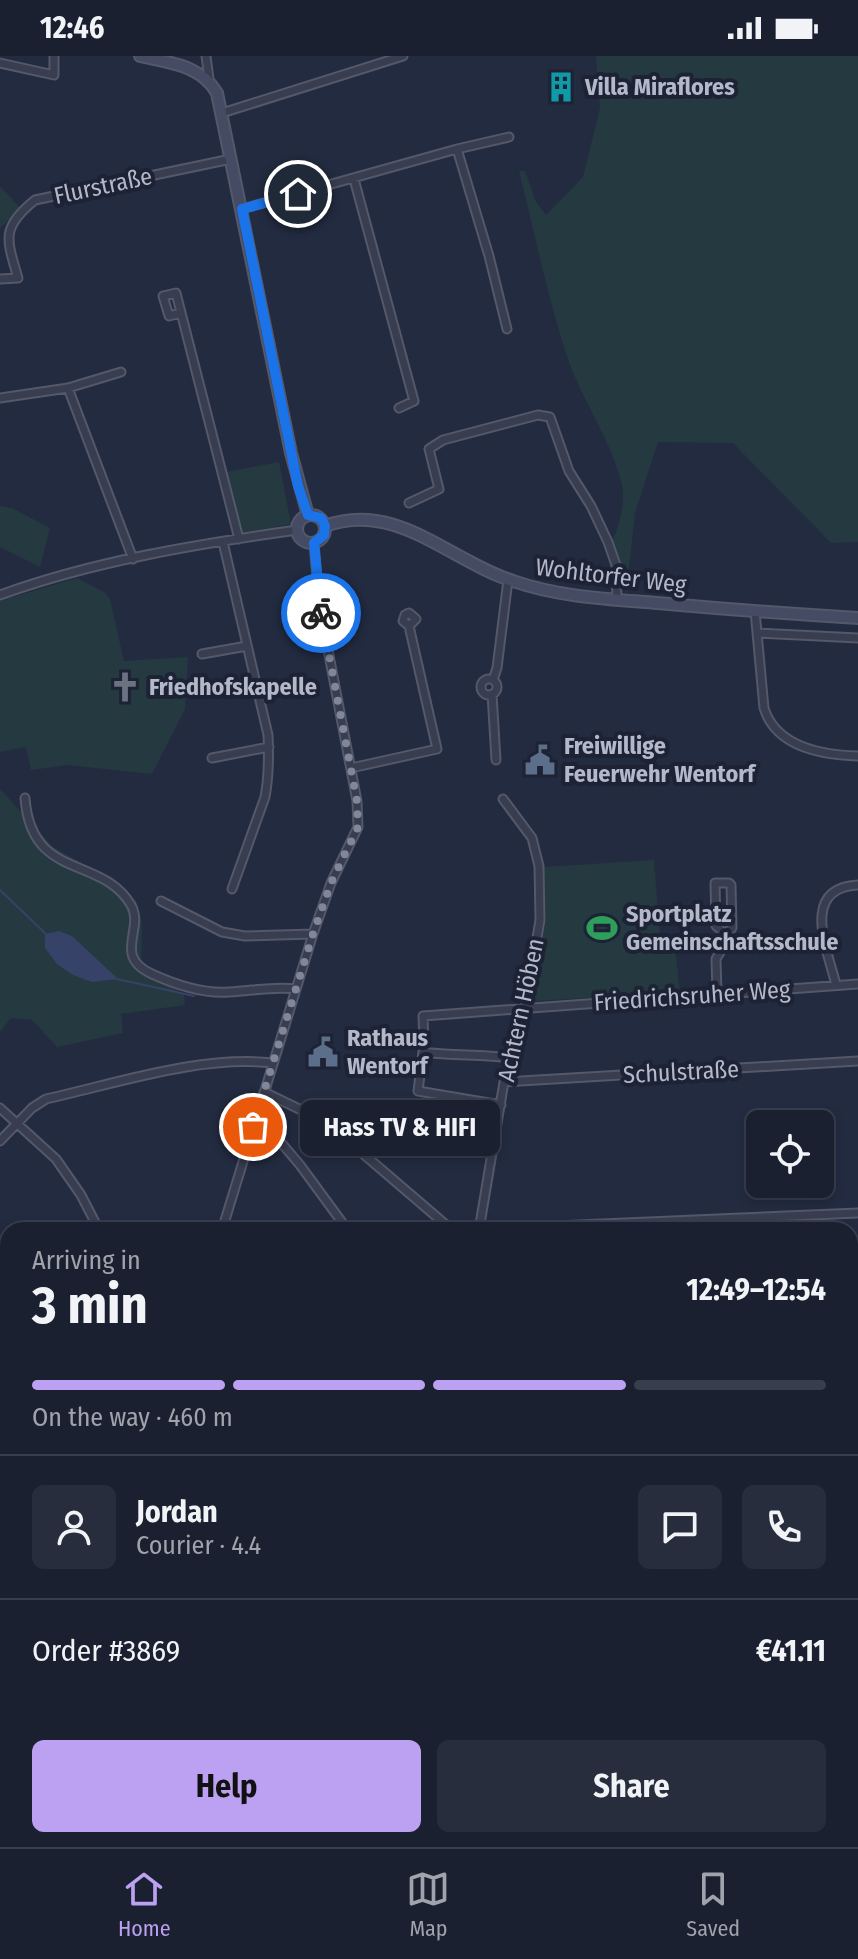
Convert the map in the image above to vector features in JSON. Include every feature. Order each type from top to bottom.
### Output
[{"type":"main road","points":[[140,56],[185,66],[209,79],[217,93],[288,441],[308,515]]},
{"type":"main road","points":[[308,515],[321,518],[325,526],[324,535],[314,543],[303,541],[297,530],[300,519],[308,515]]},
{"type":"main road","name":"Wohltorfer Weg","points":[[325,526],[349,520],[387,522],[428,538],[508,580],[542,590],[617,600],[858,618]]},
{"type":"street","points":[[0,63],[54,75],[54,56]]},
{"type":"street","points":[[206,56],[209,79]]},
{"type":"street","points":[[222,113],[403,56]]},
{"type":"street","points":[[242,209],[509,137]]},
{"type":"street","points":[[457,149],[507,329]]},
{"type":"street","name":"Flurstraße","points":[[0,279],[18,278],[8,231],[19,212],[35,200],[231,159]]},
{"type":"street","points":[[354,179],[414,401],[399,408]]},
{"type":"street","points":[[181,313],[239,539]]},
{"type":"street","points":[[0,398],[68,388],[121,372]]},
{"type":"street","points":[[68,388],[133,559]]},
{"type":"street","points":[[409,503],[439,489],[429,449],[443,440],[538,415],[550,417],[569,471],[591,506],[608,542],[616,565],[617,600]]},
{"type":"street","points":[[0,595],[37,582],[133,559],[297,530]]},
{"type":"street","points":[[223,542],[269,747],[265,797],[232,889]]},
{"type":"street","points":[[224,1222],[313,934],[331,883],[358,827],[357,801],[319,603],[314,543]]},
{"type":"street","points":[[496,760],[492,694],[497,687],[493,680],[508,580]]},
{"type":"street","points":[[755,611],[764,708],[769,722],[777,732],[807,748],[836,755],[858,756]]},
{"type":"street","points":[[351,768],[437,749],[409,626]]},
{"type":"street","points":[[757,633],[858,638]]},
{"type":"street","points":[[202,654],[247,646]]},
{"type":"street","points":[[492,694],[484,693],[481,686],[486,680],[493,680]]},
{"type":"street","points":[[212,758],[269,747]]},
{"type":"street","points":[[25,798],[29,821],[44,849],[104,881],[131,905],[135,917],[130,948],[136,964],[150,973],[211,991],[296,989]]},
{"type":"street","name":"Achtern Höben","points":[[480,1222],[504,1082],[525,1008],[540,920],[539,866],[532,838],[503,799]]},
{"type":"street","points":[[717,994],[716,959],[725,944],[725,934],[716,926],[715,883],[731,885],[732,928],[725,934]]},
{"type":"street","points":[[836,985],[819,918],[830,896],[850,885],[858,885]]},
{"type":"street","points":[[161,901],[222,932],[245,936],[313,934]]},
{"type":"street","name":"Friedrichsruher Weg","points":[[423,1052],[423,1016],[858,984]]},
{"type":"street","points":[[501,1105],[418,1091],[423,1052],[511,1058]]},
{"type":"street","name":"Schulstraße","points":[[504,1082],[858,1061]]},
{"type":"street","points":[[0,1141],[32,1108],[46,1099],[204,1064],[273,1063]]},
{"type":"street","points":[[264,1092],[326,1122],[443,1222]]},
{"type":"street","points":[[0,1108],[56,1159],[95,1222]]},
{"type":"street","points":[[253,1127],[278,1139],[342,1222]]},
{"type":"street","points":[[648,1222],[858,1213]]},
{"type":"shaded area","points":[[596,56],[858,56],[858,542],[831,543],[733,443],[658,442],[635,513],[626,595],[612,541],[622,512],[621,481],[561,339],[519,171],[525,171],[536,202],[546,215],[583,177],[600,108]]},
{"type":"shaded area","points":[[0,186],[21,209],[0,228]]},
{"type":"shaded area","points":[[279,462],[291,524],[241,533],[226,472]]},
{"type":"shaded area","points":[[0,506],[12,508],[50,528],[40,567],[0,547]]},
{"type":"shaded area","points":[[77,578],[104,592],[110,599],[124,661],[188,657],[185,709],[152,774],[68,765],[31,770],[26,747],[0,752],[0,601]]},
{"type":"shaded area","points":[[0,789],[53,847],[107,877],[136,901],[142,923],[141,972],[184,994],[185,1005],[121,1014],[123,1033],[57,1047],[32,1020],[11,1018],[0,1032]]},
{"type":"shaded area","name":"Sportplatz Gemeinschaftsschule","points":[[654,860],[660,937],[674,937],[680,993],[534,1001],[532,995],[546,920],[544,867]]},
{"type":"water","points":[[59,931],[72,936],[118,979],[92,982],[73,975],[57,964],[45,948],[45,934]]},
{"type":"waterway","points":[[0,890],[47,935]]},
{"type":"waterway","points":[[117,979],[194,996]]},
{"type":"way so far","points":[[253,1127],[313,934],[331,883],[358,827],[357,801],[321,613]]},
{"type":"place","name":"Villa Miraflores","points":[[561,87]]},
{"type":"place","name":"Friedhofskapelle","points":[[125,687]]},
{"type":"place","name":"Freiwillige Feuerwehr Wentorf","points":[[540,760]]},
{"type":"place","name":"Sportplatz Gemeinschaftsschule","points":[[602,928]]},
{"type":"place","name":"Rathaus Wentorf","points":[[323,1052]]},
{"type":"place","name":"Hass TV & HIFI","points":[[253,1127]]},
{"type":"route","points":[[298,194],[242,209],[298,486],[308,515],[321,518],[325,526],[322,539],[314,543],[321,613]]}]
